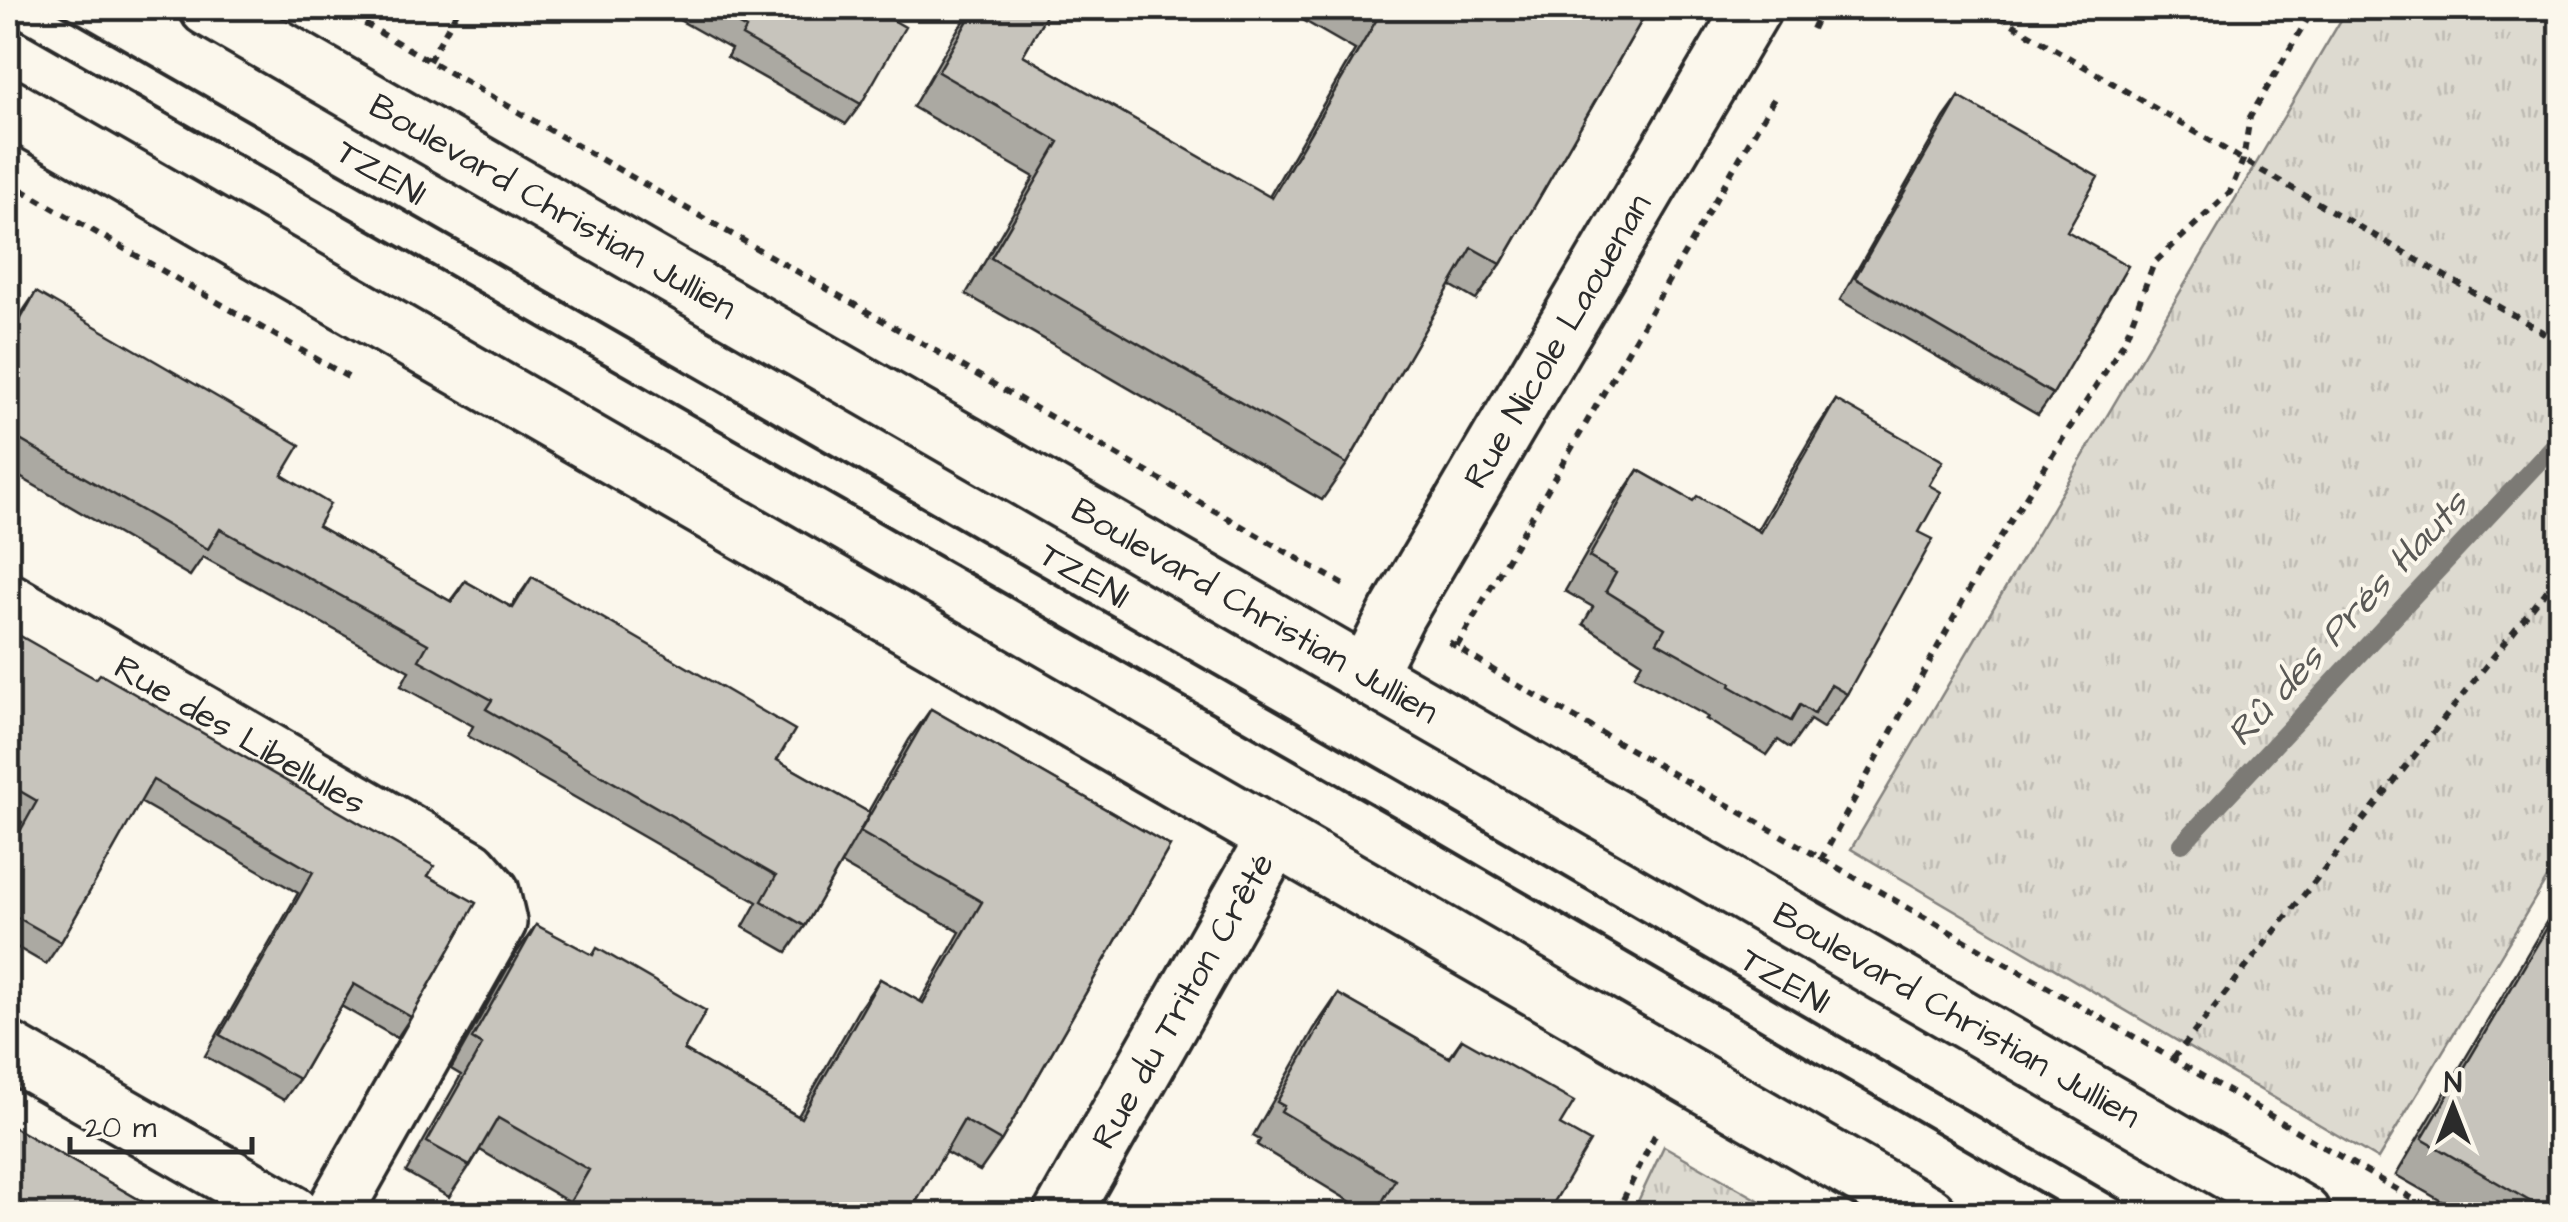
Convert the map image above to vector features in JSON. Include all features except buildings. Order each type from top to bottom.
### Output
[{"type":"street","name":"Boulevard Christian Jullien","points":[[208,8],[2302,1214]]},
{"type":"street","name":"Rue Nicole Laouenan","points":[[1366,675],[1407,597],[1753,8]]},
{"type":"street","points":[[8,107],[1928,1214]]},
{"type":"street","name":"Rue des Libellules","points":[[14,621],[470,868],[491,892],[498,922],[334,1214]]},
{"type":"street","name":"Rue du Triton Crêté","points":[[1062,1214],[1275,838]]},
{"type":"street","points":[[8,1050],[292,1214]]},
{"type":"lane","name":"TZEN1","points":[[17,8],[1408,805],[2110,1214]]},
{"type":"path","points":[[336,8],[1342,584]]},
{"type":"path","points":[[429,61],[459,8]]},
{"type":"path","points":[[1808,36],[1822,8]]},
{"type":"path","points":[[1985,8],[2560,342]]},
{"type":"path","points":[[1821,860],[1981,568],[2124,342],[2154,263],[2230,192],[2242,160],[2250,118],[2314,8]]},
{"type":"path","points":[[1782,84],[1457,646],[1507,679],[2439,1214]]},
{"type":"path","points":[[2173,1059],[2560,574]]},
{"type":"path","points":[[1616,1214],[1657,1131]]},
{"type":"green space","points":[[2348,8],[2560,8],[2560,857],[2378,1159],[1851,849]]},
{"type":"green space","points":[[1664,1146],[1783,1214],[1632,1214]]},
{"type":"waterway","name":"Rû des Prés Hauts","points":[[2182,844],[2560,439]]}]
